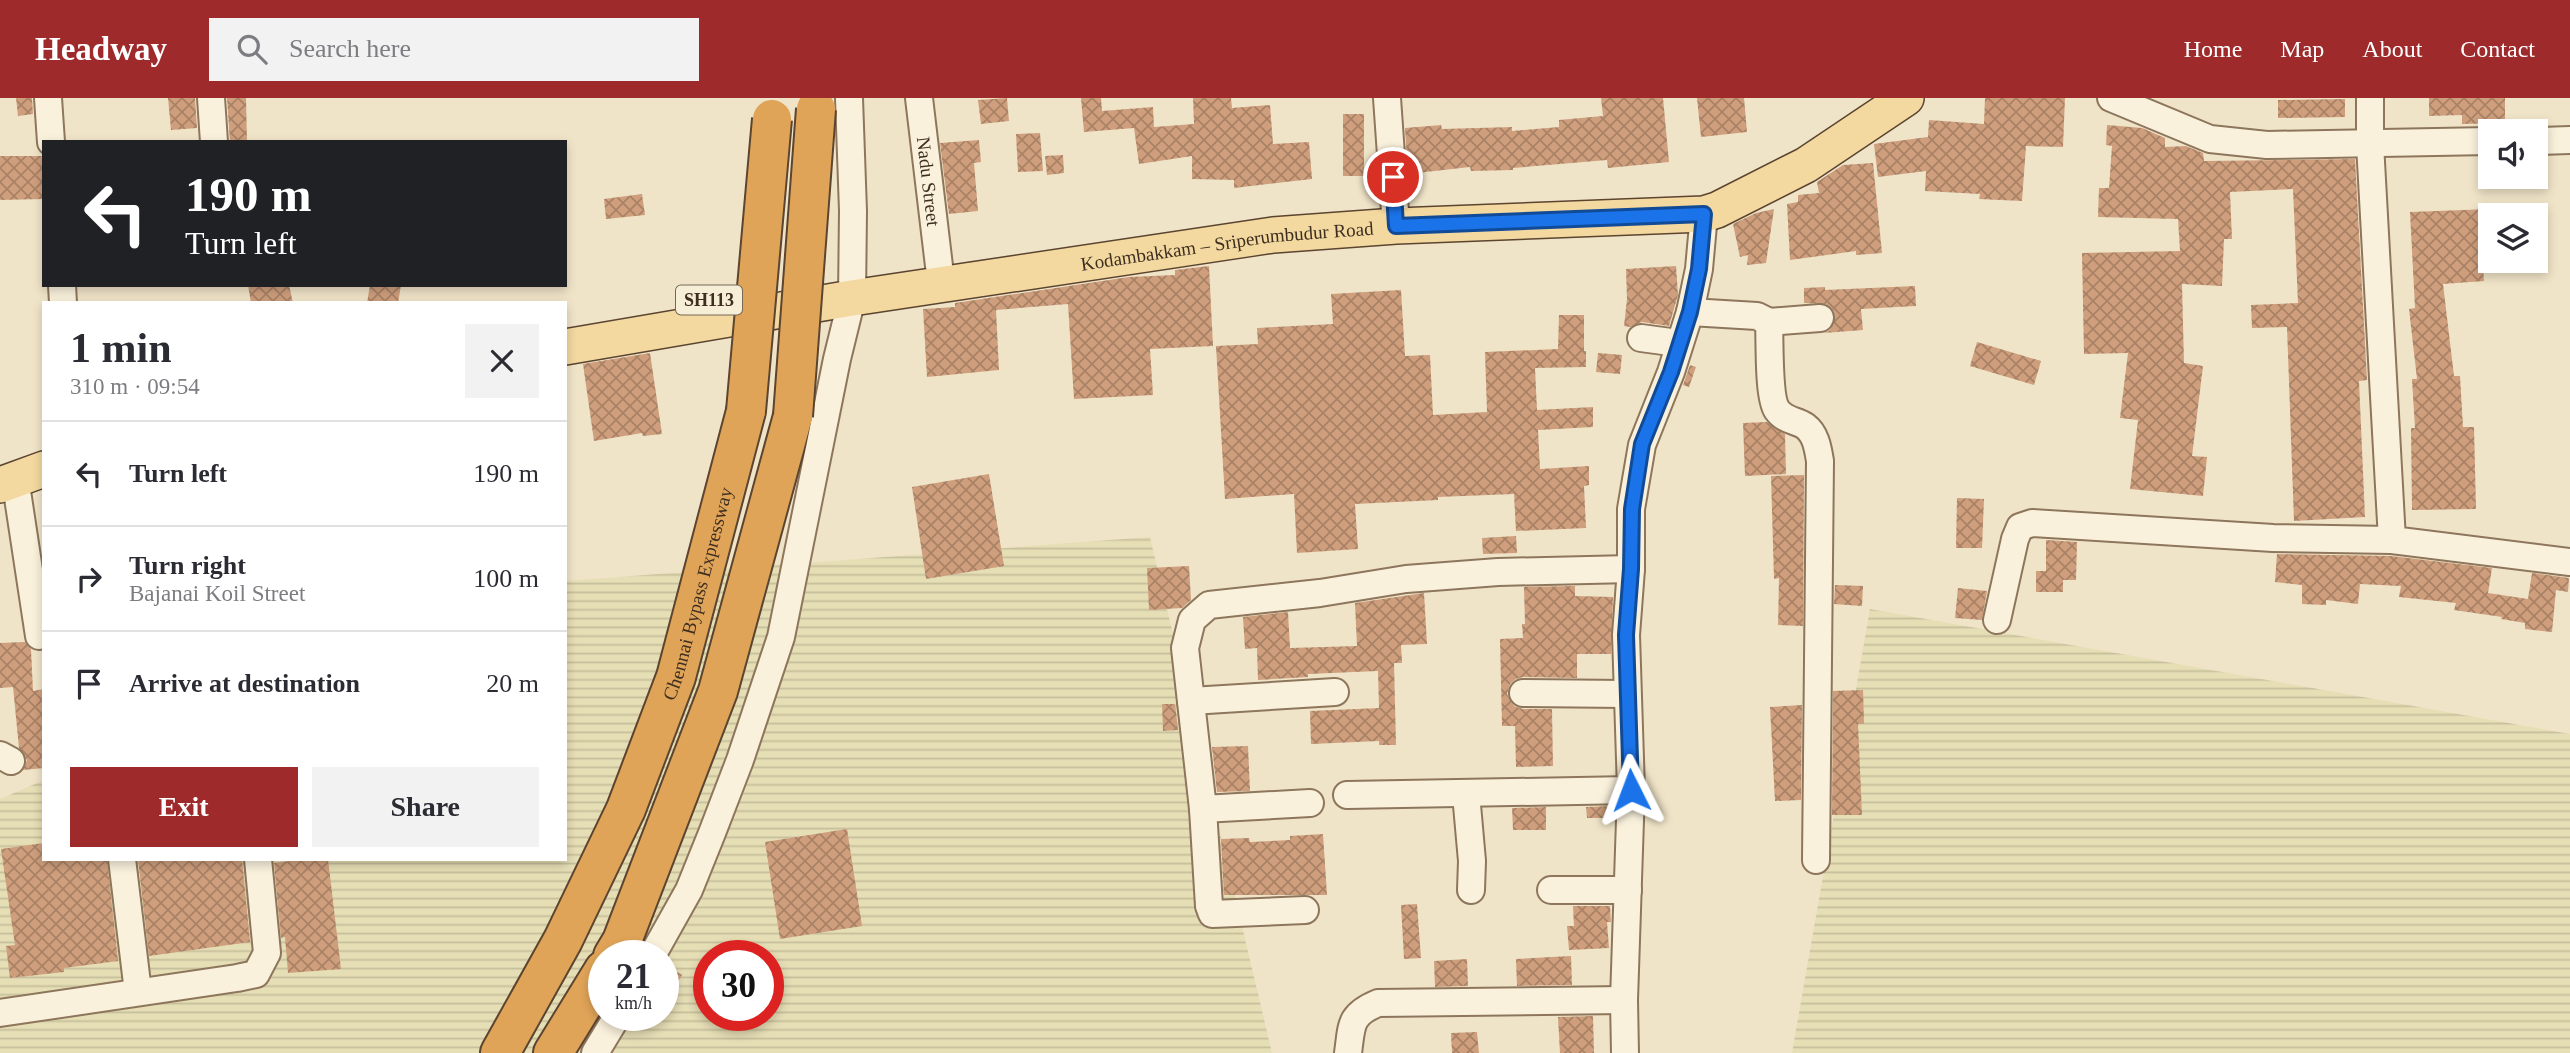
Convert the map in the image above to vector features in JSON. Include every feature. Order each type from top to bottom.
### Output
[{"type":"highway","points":[[622,940],[718,691],[793,416],[827,102]]},
{"type":"highway","name":"Chennai Bypass Expressway","points":[[499,1053],[563,940],[626,809],[676,677],[746,411],[771,109]]},
{"type":"highway","points":[[553,1053],[588,996]]},
{"type":"main road","name":"Kodambakkam – Sriperumbudur Road","points":[[567,326],[852,286],[1246,238],[1395,214],[1711,193],[1797,149],[1874,98]]},
{"type":"main road","name":"Kodambakkam – Sriperumbudur Road","points":[[567,348],[939,266],[1152,226],[1269,213],[1704,214],[1806,165],[1906,98]]},
{"type":"main road","points":[[15,473],[42,446]]},
{"type":"street","points":[[48,98],[51,140]]},
{"type":"street","points":[[211,98],[214,140]]},
{"type":"street","name":"Nadu Street","points":[[919,98],[939,266]]},
{"type":"street","points":[[1387,98],[1395,214]]},
{"type":"street","points":[[2111,98],[2210,139],[2267,145],[2478,141]]},
{"type":"street","points":[[2370,98],[2370,144],[2392,540]]},
{"type":"street","points":[[661,940],[689,890],[740,760],[781,637],[852,286],[853,211],[827,102]]},
{"type":"street","points":[[2548,141],[2570,140]]},
{"type":"street","points":[[1625,1053],[1624,1000],[1631,790],[1626,635],[1632,509],[1642,444],[1671,372],[1690,312],[1699,269],[1704,214]]},
{"type":"street","points":[[1690,312],[1757,316],[1769,322],[1821,318]]},
{"type":"street","points":[[1769,322],[1772,396],[1777,410],[1790,421],[1805,426],[1815,439],[1820,461],[1816,860]]},
{"type":"street","points":[[1641,338],[1678,343]]},
{"type":"street","points":[[15,473],[38,636]]},
{"type":"street","points":[[1997,620],[2015,539],[2020,527],[2032,523],[2273,538],[2392,540],[2570,562]]},
{"type":"street","points":[[1305,910],[1212,914],[1209,906],[1203,809],[1185,648],[1192,620],[1209,605],[1320,593],[1406,579],[1498,572],[1631,569]]},
{"type":"street","points":[[1191,701],[1335,692]]},
{"type":"street","points":[[1523,693],[1626,694]]},
{"type":"street","points":[[1347,795],[1631,790]]},
{"type":"street","points":[[1466,794],[1472,861],[1471,890]]},
{"type":"street","points":[[1203,809],[1310,803]]},
{"type":"street","points":[[122,861],[138,992]]},
{"type":"street","points":[[0,1013],[256,974],[267,953],[258,861]]},
{"type":"street","points":[[1551,890],[1628,890]]},
{"type":"street","points":[[1348,1053],[1351,1027],[1360,1010],[1377,1003],[1624,1000]]},
{"type":"street","points":[[595,1053],[608,1031]]},
{"type":"shaded area","points":[[1150,537],[1272,1053],[0,1053],[0,799],[42,781],[42,861],[567,861],[567,581]]},
{"type":"shaded area","points":[[1870,609],[2570,734],[2570,1053],[1792,1053]]},
{"type":"building","points":[[16,98],[32,98],[33,114],[18,116]]},
{"type":"building","points":[[168,98],[195,98],[197,128],[171,130]]},
{"type":"building","points":[[227,98],[246,98],[247,140],[230,140]]},
{"type":"building","points":[[1007,98],[1009,121],[981,124],[978,100]]},
{"type":"building","points":[[1081,98],[1101,98],[1102,111],[1153,107],[1154,127],[1194,124],[1193,98],[1231,98],[1232,108],[1270,105],[1273,144],[1309,142],[1312,179],[1234,188],[1234,180],[1192,179],[1192,156],[1139,164],[1134,128],[1084,132]]},
{"type":"building","points":[[1601,98],[1663,98],[1669,162],[1608,168],[1607,160],[1513,170],[1471,171],[1470,167],[1408,174],[1405,128],[1441,125],[1442,129],[1512,127],[1512,131],[1559,127],[1559,120],[1603,116]]},
{"type":"building","points":[[1697,98],[1744,98],[1747,132],[1701,137]]},
{"type":"building","points":[[1985,98],[2065,98],[2063,147],[2026,146],[2022,201],[1979,199],[1980,194],[1925,191],[1926,171],[1878,177],[1874,144],[1928,137],[1929,120],[1984,124]]},
{"type":"building","points":[[2429,98],[2505,98],[2505,119],[2478,119],[2478,124],[2462,124],[2462,115],[2429,116]]},
{"type":"building","points":[[2345,99],[2345,117],[2278,118],[2278,100]]},
{"type":"building","points":[[1343,114],[1364,114],[1364,176],[1343,176]]},
{"type":"building","points":[[2107,125],[2142,128],[2165,138],[2165,147],[2186,146],[2203,153],[2204,161],[2355,159],[2367,380],[2359,381],[2365,517],[2294,521],[2287,327],[2252,328],[2251,305],[2298,303],[2293,189],[2230,192],[2232,239],[2224,239],[2222,286],[2182,284],[2184,363],[2203,366],[2192,456],[2207,457],[2203,496],[2130,489],[2138,420],[2120,418],[2128,353],[2084,354],[2082,253],[2180,251],[2178,219],[2098,217],[2099,188],[2109,188],[2112,146],[2106,145]]},
{"type":"building","points":[[1040,133],[1043,171],[1018,172],[1016,134]]},
{"type":"building","points":[[979,140],[981,162],[974,163],[978,211],[949,214],[940,143]]},
{"type":"building","points":[[1063,155],[1064,173],[1047,175],[1045,156]]},
{"type":"building","points":[[0,156],[42,156],[42,199],[0,200]]},
{"type":"building","points":[[1873,163],[1882,253],[1856,255],[1856,251],[1790,260],[1787,204],[1798,202],[1798,195],[1819,193],[1817,182],[1843,165]]},
{"type":"building","points":[[642,194],[645,215],[606,219],[604,199]]},
{"type":"building","points":[[1774,209],[1766,263],[1747,265],[1748,255],[1740,257],[1733,224],[1756,213]]},
{"type":"building","points":[[2478,209],[2478,273],[2483,273],[2484,281],[2443,284],[2454,376],[2460,376],[2463,427],[2474,427],[2476,509],[2412,510],[2411,428],[2415,428],[2412,379],[2417,379],[2409,309],[2415,308],[2410,212]]},
{"type":"building","points":[[1209,266],[1213,346],[1150,349],[1153,395],[1074,399],[1068,304],[996,310],[999,370],[927,377],[923,309],[955,307],[955,303],[1129,277],[1175,275],[1175,270]]},
{"type":"building","points":[[1676,266],[1678,295],[1669,326],[1642,322],[1630,327],[1624,326],[1626,269]]},
{"type":"building","points":[[1915,286],[1916,306],[1861,309],[1863,330],[1824,333],[1834,324],[1833,310],[1826,304],[1804,303],[1804,288],[1825,287],[1825,290]]},
{"type":"building","points":[[248,287],[289,287],[293,301],[251,301]]},
{"type":"building","points":[[370,287],[401,287],[398,301],[367,301]]},
{"type":"building","points":[[1401,290],[1405,356],[1430,355],[1433,415],[1487,412],[1485,352],[1558,349],[1559,315],[1584,315],[1586,367],[1535,368],[1537,410],[1593,407],[1593,427],[1538,430],[1540,469],[1589,466],[1589,485],[1584,486],[1586,528],[1516,531],[1514,494],[1355,504],[1358,549],[1297,553],[1294,494],[1225,499],[1216,346],[1258,344],[1257,328],[1333,324],[1331,294]]},
{"type":"building","points":[[1977,342],[2041,361],[2034,385],[1970,366]]},
{"type":"building","points":[[650,353],[662,434],[643,436],[642,433],[594,441],[583,364]]},
{"type":"building","points":[[1598,353],[1622,355],[1620,374],[1596,372]]},
{"type":"building","points":[[1690,365],[1696,367],[1689,387],[1683,385]]},
{"type":"building","points":[[1767,422],[1785,434],[1786,474],[1745,476],[1743,423]]},
{"type":"building","points":[[989,474],[1004,566],[926,579],[912,487]]},
{"type":"building","points":[[1804,475],[1803,626],[1778,625],[1779,578],[1774,579],[1771,476]]},
{"type":"building","points":[[1957,498],[1984,499],[1982,548],[1956,548]]},
{"type":"building","points":[[1516,536],[1517,553],[1483,554],[1482,538]]},
{"type":"building","points":[[2046,540],[2077,542],[2076,580],[2063,580],[2063,592],[2036,592],[2036,571],[2046,571]]},
{"type":"building","points":[[2277,554],[2391,556],[2492,568],[2488,593],[2528,599],[2532,573],[2569,578],[2568,592],[2556,590],[2552,632],[2525,629],[2525,623],[2501,619],[2502,617],[2454,610],[2456,603],[2399,597],[2401,586],[2360,584],[2358,604],[2326,600],[2326,605],[2302,604],[2302,585],[2275,582]]},
{"type":"building","points":[[1189,566],[1191,600],[1182,608],[1149,610],[1147,568]]},
{"type":"building","points":[[1835,585],[1863,586],[1862,606],[1834,604]]},
{"type":"building","points":[[1575,586],[1575,596],[1613,597],[1611,654],[1577,654],[1577,678],[1523,677],[1510,684],[1507,694],[1514,706],[1523,709],[1552,709],[1553,766],[1516,767],[1515,726],[1502,726],[1500,639],[1523,638],[1524,587]]},
{"type":"building","points":[[1958,588],[1987,591],[1982,620],[1955,618]]},
{"type":"building","points":[[1424,593],[1427,644],[1401,645],[1402,663],[1394,663],[1396,745],[1379,745],[1379,741],[1311,744],[1310,711],[1379,708],[1378,671],[1308,674],[1308,677],[1258,680],[1257,648],[1245,649],[1243,617],[1288,612],[1290,648],[1357,646],[1355,603]]},
{"type":"building","points":[[25,642],[31,649],[33,691],[42,689],[42,768],[23,770],[27,760],[19,748],[13,687],[0,688],[0,643]]},
{"type":"building","points":[[1863,690],[1864,724],[1858,724],[1862,815],[1832,815],[1833,691]]},
{"type":"building","points":[[1162,704],[1175,704],[1178,730],[1163,731]]},
{"type":"building","points":[[1802,705],[1801,800],[1775,801],[1770,707]]},
{"type":"building","points":[[1248,746],[1250,791],[1217,792],[1212,747]]},
{"type":"building","points":[[1611,806],[1612,818],[1587,818],[1586,807]]},
{"type":"building","points":[[1546,807],[1546,830],[1513,830],[1512,808]]},
{"type":"building","points":[[847,829],[862,926],[780,939],[765,842]]},
{"type":"building","points":[[1323,834],[1327,895],[1224,895],[1221,839],[1249,838],[1250,842],[1290,840],[1290,836]]},
{"type":"building","points":[[42,843],[42,861],[107,861],[118,961],[64,968],[64,972],[10,978],[6,946],[15,945],[1,849]]},
{"type":"building","points":[[138,861],[242,861],[250,942],[149,956]]},
{"type":"building","points":[[328,861],[341,969],[288,973],[285,937],[281,938],[274,863]]},
{"type":"building","points":[[1417,904],[1421,958],[1404,959],[1401,905]]},
{"type":"building","points":[[1573,906],[1610,906],[1611,922],[1607,922],[1609,948],[1569,950],[1567,926],[1574,926]]},
{"type":"building","points":[[1571,956],[1572,985],[1517,986],[1516,959]]},
{"type":"building","points":[[1467,959],[1468,986],[1435,987],[1434,961]]},
{"type":"building","points":[[1593,1016],[1594,1053],[1560,1053],[1558,1017]]},
{"type":"building","points":[[1477,1032],[1479,1053],[1452,1053],[1451,1033]]},
{"type":"route","points":[[1393,177],[1396,226],[1704,214],[1699,269],[1690,312],[1671,372],[1642,444],[1632,509],[1626,635],[1631,790]]}]
